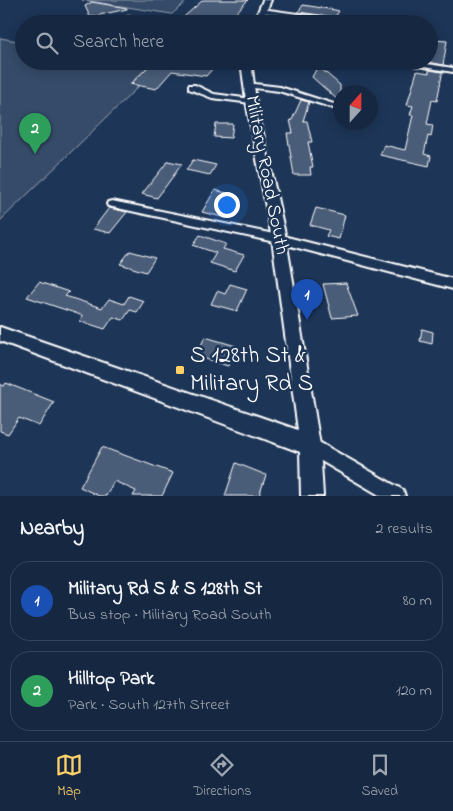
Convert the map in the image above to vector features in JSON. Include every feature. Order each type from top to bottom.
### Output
[{"type":"street","points":[[260,15],[267,0]]},
{"type":"street","points":[[262,11],[290,15]]},
{"type":"street","points":[[438,68],[452,70]]},
{"type":"street","name":"Military Road South","points":[[247,70],[251,101],[279,239],[310,445],[312,496]]},
{"type":"street","points":[[248,85],[293,92],[333,106]]},
{"type":"street","points":[[192,86],[212,96],[251,101]]},
{"type":"street","points":[[112,204],[279,239],[453,284]]},
{"type":"street","points":[[0,334],[310,445],[397,496]]},
{"type":"shaded area","points":[[82,0],[188,0],[172,14]]},
{"type":"shaded area","points":[[0,38],[15,40],[15,70],[145,70],[130,84],[139,86],[0,221]]},
{"type":"building","points":[[203,0],[248,0],[234,15],[186,15]]},
{"type":"building","points":[[92,2],[127,9],[99,15],[89,15],[85,6]]},
{"type":"building","points":[[303,5],[339,11],[336,15],[298,12]]},
{"type":"building","points":[[438,40],[447,41],[443,65],[438,64]]},
{"type":"building","points":[[145,70],[211,70],[206,76],[172,71],[156,89],[131,84]]},
{"type":"building","points":[[316,70],[323,70],[340,85],[333,85],[333,96],[312,77]]},
{"type":"building","points":[[429,70],[442,72],[442,75],[437,101],[432,100],[427,124],[433,125],[431,137],[428,136],[424,154],[431,156],[429,166],[380,155],[384,145],[405,150],[413,115],[410,115],[413,106],[407,105],[417,71],[429,73]]},
{"type":"building","points":[[301,100],[309,102],[303,121],[307,121],[312,142],[308,142],[313,167],[310,167],[311,175],[294,175],[287,133],[293,133],[290,120],[292,120]]},
{"type":"building","points":[[216,124],[233,124],[231,138],[214,137]]},
{"type":"building","points":[[193,160],[216,165],[210,175],[186,170]]},
{"type":"building","points":[[168,161],[182,164],[157,198],[142,194]]},
{"type":"building","points":[[215,190],[230,194],[224,205],[232,206],[226,218],[202,212]]},
{"type":"building","points":[[109,208],[127,212],[110,233],[93,229]]},
{"type":"building","points":[[316,208],[345,215],[339,239],[326,236],[329,230],[310,225]]},
{"type":"building","points":[[200,235],[226,244],[223,249],[244,255],[235,271],[210,263],[216,253],[193,245]]},
{"type":"building","points":[[130,251],[155,258],[146,272],[120,264]]},
{"type":"building","points":[[39,282],[69,292],[65,296],[102,308],[109,299],[124,304],[129,296],[144,301],[137,312],[130,310],[123,320],[113,317],[105,329],[80,321],[83,316],[27,297]]},
{"type":"building","points":[[346,283],[358,316],[332,318],[323,284]]},
{"type":"building","points":[[230,284],[247,289],[237,311],[211,304],[217,291],[225,294]]},
{"type":"building","points":[[422,329],[433,332],[432,344],[420,341]]},
{"type":"building","points":[[205,337],[236,346],[228,366],[196,356]]},
{"type":"building","points":[[6,383],[54,402],[39,426],[19,418],[8,434],[0,431],[0,384],[4,386]]},
{"type":"building","points":[[102,447],[173,473],[162,496],[133,496],[136,491],[114,481],[106,496],[99,496],[80,487]]},
{"type":"building","points":[[236,463],[266,475],[259,496],[225,496]]},
{"type":"place","name":"Hilltop Park","points":[[35,154]]},
{"type":"place","name":"Military Rd S & S 128th St","points":[[307,320]]},
{"type":"place","name":"S 128th St & Military Rd S","points":[[180,370]]}]
